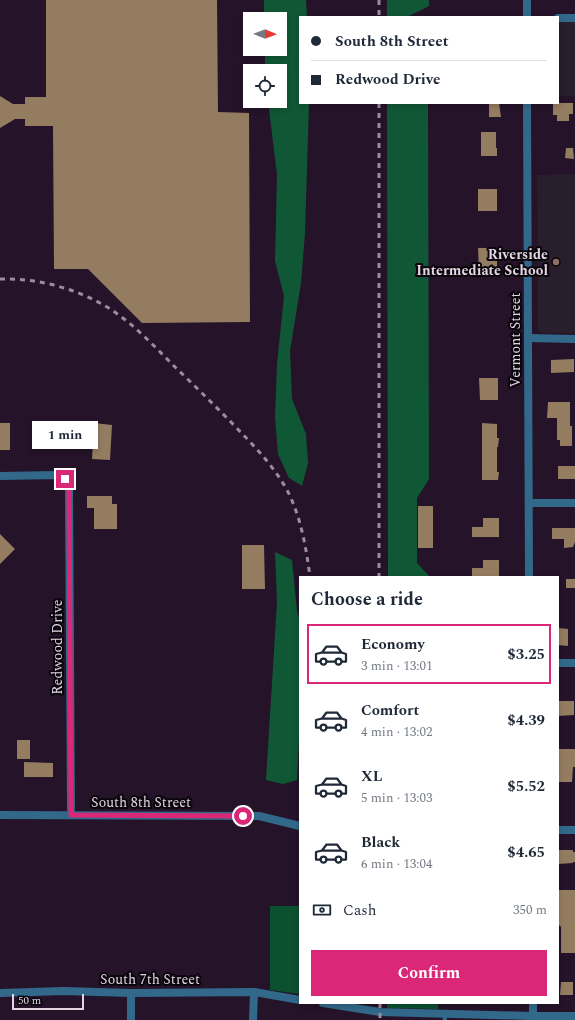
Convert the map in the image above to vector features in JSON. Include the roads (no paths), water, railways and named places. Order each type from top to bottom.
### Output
[{"type":"street","points":[[527,0],[527,16]]},
{"type":"street","points":[[559,18],[575,18]]},
{"type":"street","name":"Vermont Street","points":[[527,104],[529,576]]},
{"type":"street","points":[[528,338],[575,339]]},
{"type":"street","name":"Redwood Drive","points":[[0,476],[58,475],[65,479],[69,489],[71,815]]},
{"type":"street","points":[[529,503],[575,503]]},
{"type":"street","points":[[559,663],[575,663]]},
{"type":"street","name":"South 8th Street","points":[[0,815],[258,816],[299,826]]},
{"type":"street","points":[[559,830],[575,830]]},
{"type":"street","name":"South 7th Street","points":[[0,993],[64,991],[131,993],[254,992],[299,1000]]},
{"type":"street","points":[[253,1020],[254,992]]},
{"type":"street","points":[[131,993],[131,1020]]},
{"type":"street","points":[[334,1004],[355,1006],[380,1012],[444,1017],[533,1018],[575,1016]]},
{"type":"street","points":[[533,1004],[533,1018]]},
{"type":"railway","points":[[379,0],[379,16]]},
{"type":"railway","points":[[379,104],[379,576]]},
{"type":"railway","points":[[0,279],[42,282],[82,294],[117,313],[151,343],[245,436],[275,471],[287,490],[296,511],[305,543],[310,576]]},
{"type":"railway","points":[[380,1004],[380,1020]]},
{"type":"place","name":"Riverside Intermediate School","points":[[556,262]]}]
